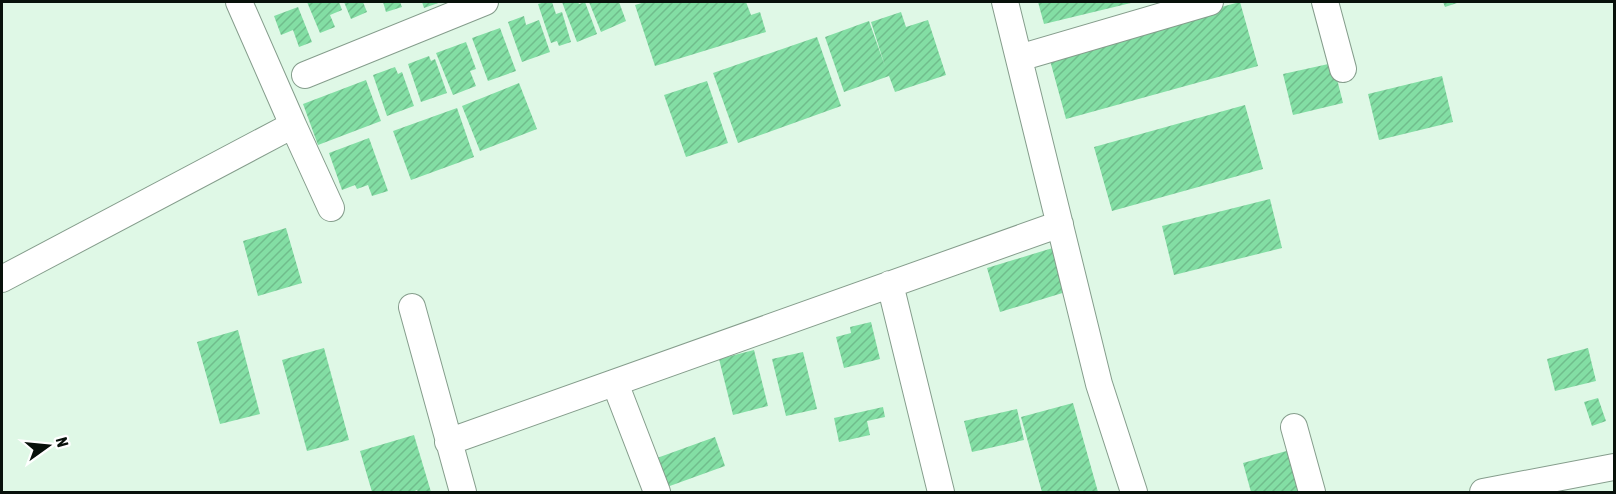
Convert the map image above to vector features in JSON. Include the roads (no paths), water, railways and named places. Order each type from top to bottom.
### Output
[{"type":"street","points":[[239,2],[331,208]]},
{"type":"street","points":[[305,75],[485,2]]},
{"type":"street","points":[[1005,2],[1100,384],[1134,492]]},
{"type":"street","points":[[1018,58],[1210,2]]},
{"type":"street","points":[[1325,2],[1343,69]]},
{"type":"street","points":[[2,279],[294,125]]},
{"type":"street","points":[[448,442],[1060,224]]},
{"type":"street","points":[[890,284],[941,492]]},
{"type":"street","points":[[412,307],[463,492]]},
{"type":"street","points":[[615,383],[657,492]]},
{"type":"street","points":[[1294,428],[1312,492]]},
{"type":"street","points":[[1483,492],[1614,467]]}]
